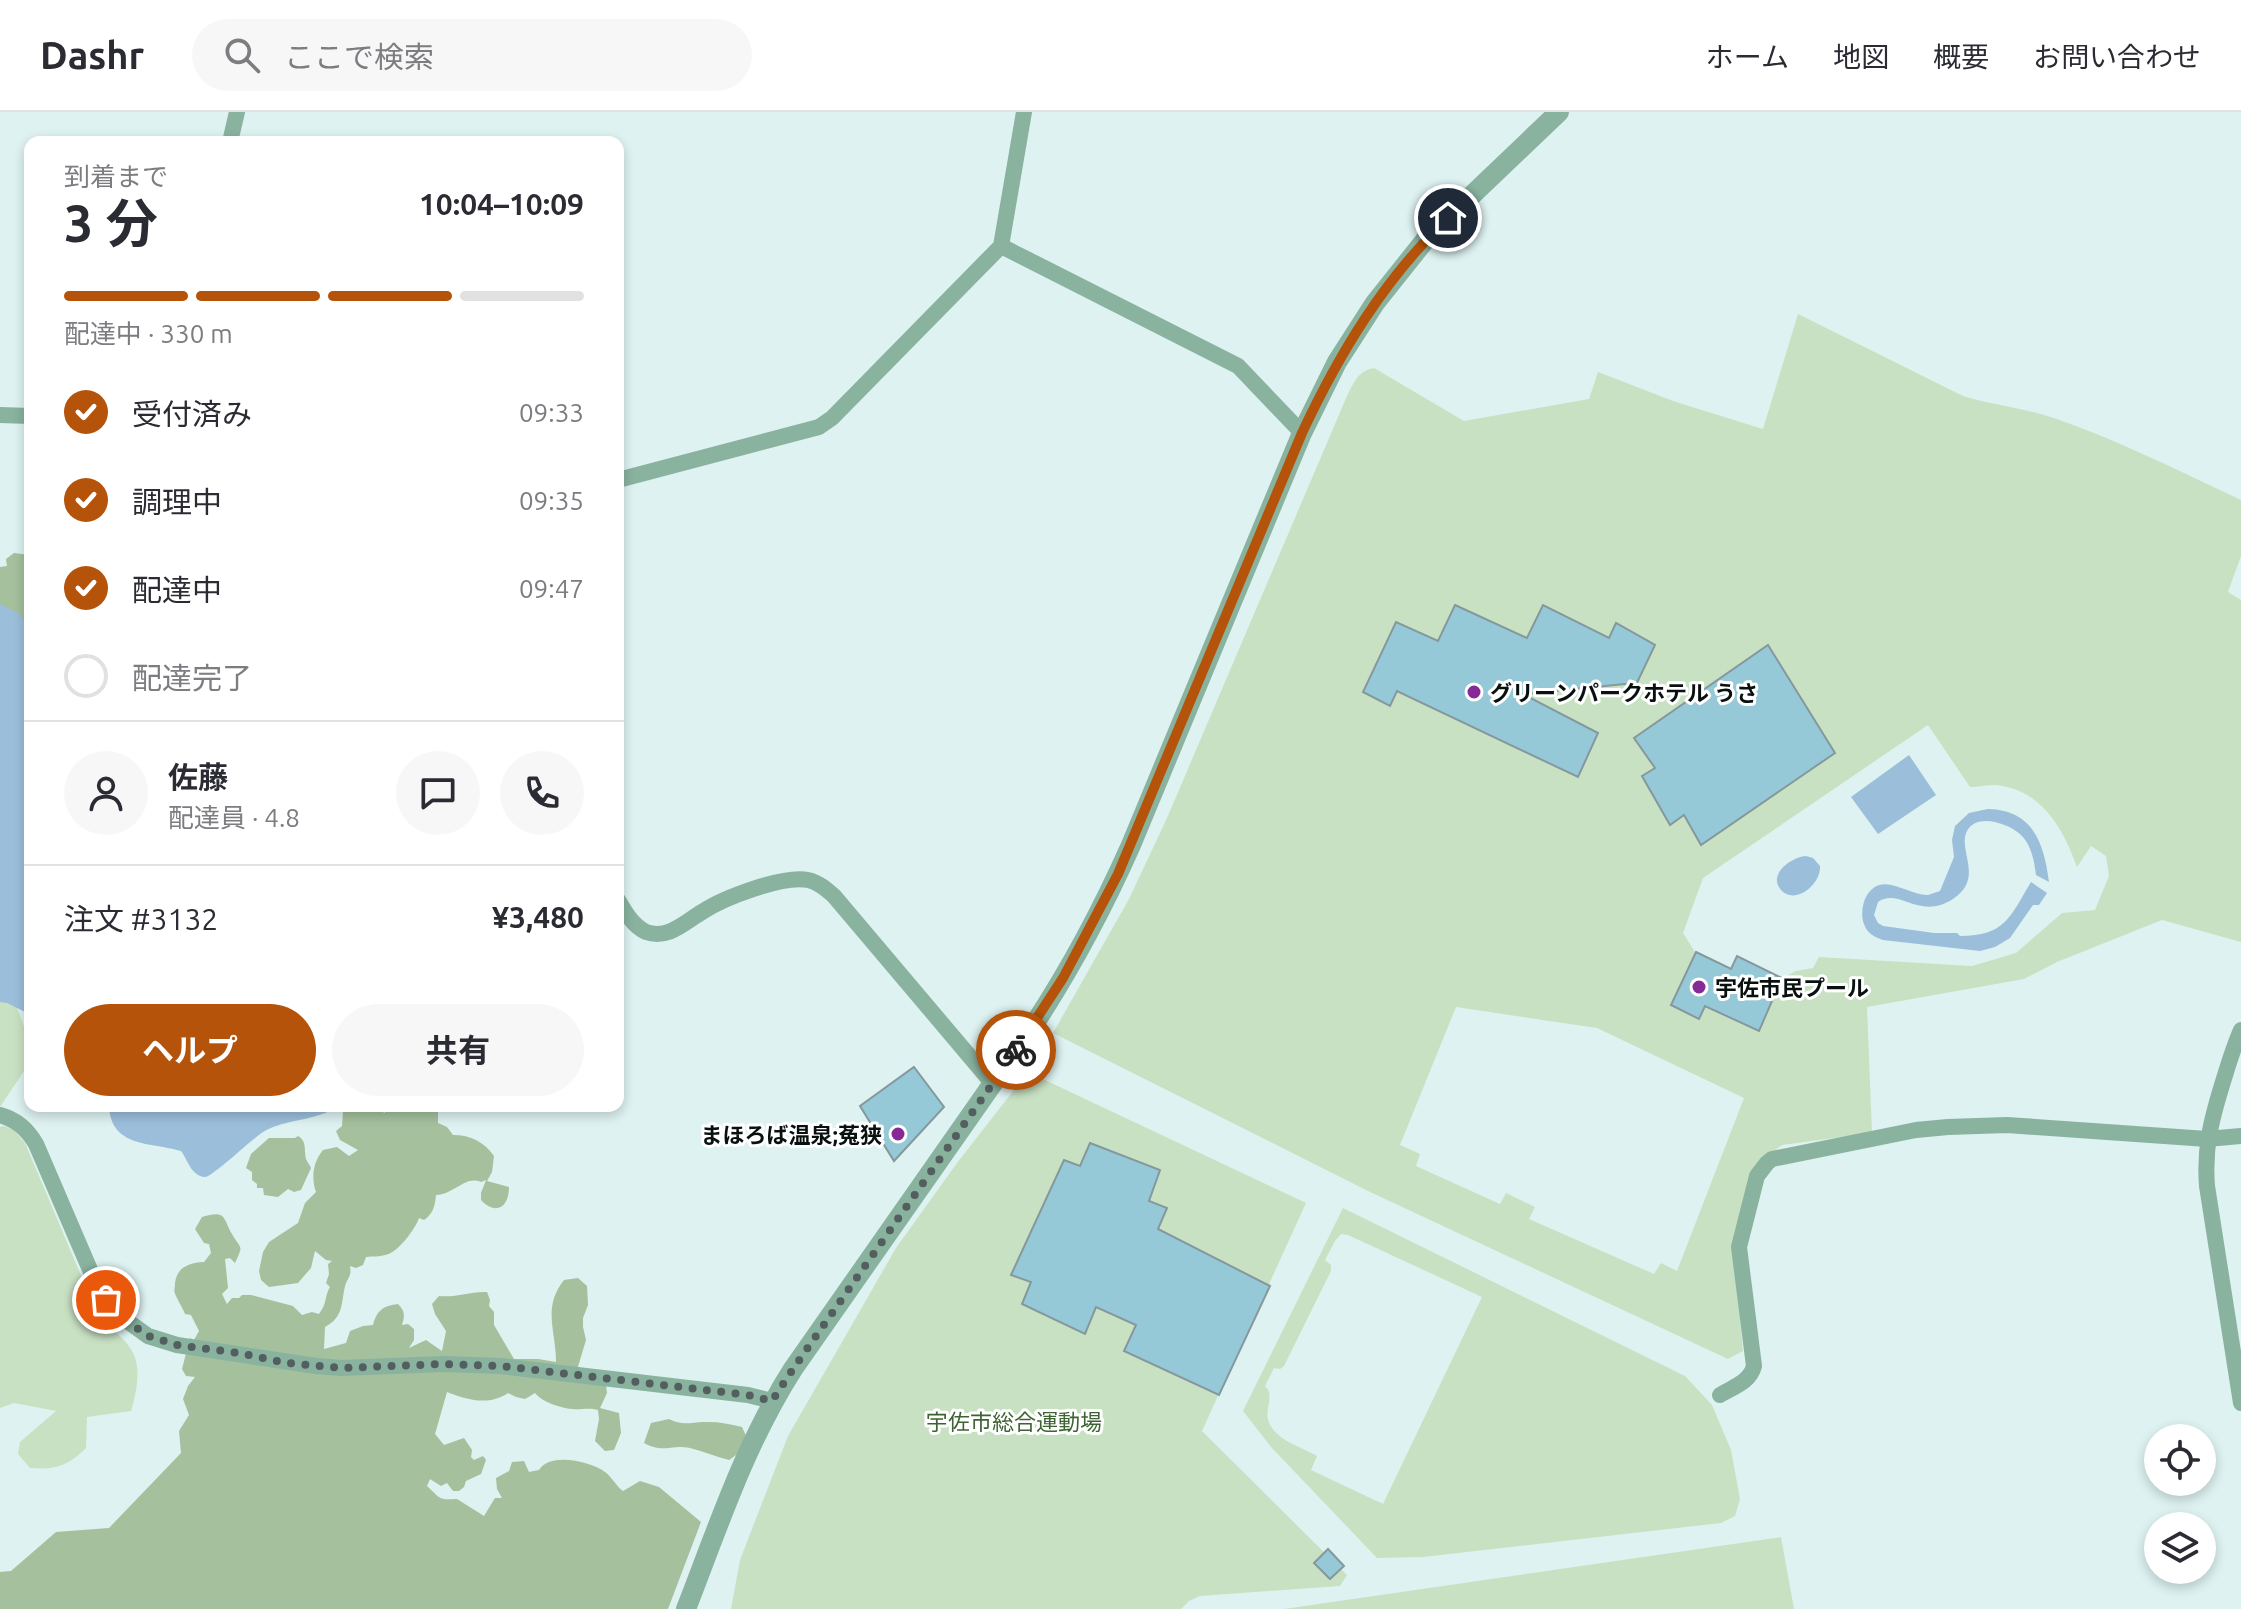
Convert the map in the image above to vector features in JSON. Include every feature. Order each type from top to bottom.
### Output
[{"type":"street","points":[[231,136],[237,112]]},
{"type":"street","points":[[624,478],[819,427],[844,408],[1001,246],[1024,112]]},
{"type":"street","points":[[686,1609],[739,1472],[772,1401],[993,1084],[1063,978],[1105,902],[1302,433],[1337,362],[1375,303],[1426,239],[1559,112]]},
{"type":"street","points":[[1001,246],[1238,366],[1302,433]]},
{"type":"street","points":[[0,415],[24,416]]},
{"type":"street","points":[[624,910],[640,928],[649,933],[664,933],[677,930],[703,911],[745,892],[801,879],[817,883],[834,896],[993,1084]]},
{"type":"street","points":[[2241,1030],[2234,1044],[2207,1139],[2207,1186],[2241,1403]]},
{"type":"street","points":[[0,1115],[12,1119],[28,1131],[36,1144],[97,1286],[119,1315],[148,1336],[177,1345],[316,1366],[501,1366],[748,1395],[772,1401]]},
{"type":"street","points":[[1720,1395],[1748,1379],[1754,1366],[1739,1247],[1757,1176],[1772,1159],[1916,1130],[1948,1127],[2015,1125],[2207,1139],[2241,1136]]},
{"type":"green space","points":[[1798,314],[1963,396],[2043,415],[2078,427],[2241,500],[2241,556],[2228,592],[2241,600],[2241,942],[2162,920],[2057,962],[2024,979],[1867,1007],[1872,1133],[1782,1145],[1762,1160],[1734,1250],[1743,1351],[1728,1359],[1368,1191],[1053,1033],[1129,899],[1167,818],[1347,396],[1360,374],[1374,368],[1464,421],[1589,399],[1598,372],[1673,401],[1763,429]],"holes":[[[1928,725],[1970,787],[1996,785],[2012,788],[2038,803],[2065,838],[2077,867],[2091,846],[2106,856],[2109,876],[2095,910],[2062,913],[2016,953],[1972,966],[1819,957],[1813,968],[1782,978],[1737,956],[1731,969],[1695,952],[1683,933],[1703,878]],[[1456,1007],[1597,1028],[1744,1098],[1677,1271],[1661,1263],[1654,1274],[1529,1219],[1535,1207],[1506,1193],[1500,1204],[1416,1166],[1420,1154],[1400,1145]]]},
{"type":"green space","points":[[14,553],[24,554],[24,651],[0,611],[0,567],[7,566],[6,559]]},
{"type":"green space","points":[[0,991],[11,993],[21,1018],[24,1028],[24,1071],[0,1107]]},
{"type":"green space","name":"宇佐市総合運動場","points":[[1028,1072],[1306,1203],[1202,1431],[1347,1575],[1340,1586],[1200,1596],[1181,1609],[731,1609],[740,1560],[788,1436],[896,1248]]},
{"type":"green space","points":[[343,1112],[438,1112],[438,1123],[447,1127],[453,1135],[481,1143],[494,1156],[487,1181],[509,1187],[507,1200],[496,1208],[481,1200],[486,1180],[470,1181],[436,1195],[430,1215],[424,1220],[419,1218],[395,1250],[383,1256],[366,1257],[363,1265],[356,1268],[350,1266],[339,1314],[325,1327],[324,1349],[346,1343],[350,1331],[373,1325],[381,1310],[398,1304],[404,1314],[402,1325],[408,1324],[414,1329],[414,1340],[409,1348],[426,1340],[442,1351],[446,1331],[432,1304],[439,1296],[487,1292],[489,1306],[494,1312],[494,1325],[514,1359],[556,1362],[553,1300],[564,1280],[578,1278],[587,1286],[588,1305],[583,1318],[586,1340],[577,1370],[605,1378],[607,1393],[600,1408],[619,1413],[621,1433],[614,1450],[605,1451],[595,1441],[598,1410],[562,1407],[547,1402],[535,1393],[525,1399],[508,1393],[486,1401],[447,1392],[435,1434],[444,1445],[464,1438],[474,1460],[483,1456],[486,1460],[481,1474],[466,1481],[459,1491],[453,1491],[447,1483],[441,1486],[430,1479],[427,1486],[440,1498],[457,1499],[484,1516],[495,1498],[502,1498],[496,1478],[509,1471],[512,1462],[524,1461],[529,1472],[539,1470],[552,1461],[570,1460],[605,1472],[623,1491],[640,1481],[659,1487],[701,1522],[668,1609],[0,1609],[0,1572],[11,1571],[56,1532],[109,1528],[181,1453],[179,1431],[189,1415],[183,1399],[195,1377],[186,1376],[182,1369],[190,1338],[194,1340],[199,1331],[191,1315],[185,1314],[174,1290],[181,1270],[204,1262],[211,1253],[209,1244],[204,1243],[195,1229],[202,1217],[216,1214],[223,1217],[240,1247],[235,1263],[230,1258],[225,1259],[228,1288],[222,1294],[227,1304],[232,1298],[251,1295],[293,1306],[302,1315],[312,1312],[319,1314],[330,1287],[326,1283],[328,1264],[332,1261],[315,1251],[311,1268],[298,1283],[269,1287],[261,1280],[259,1271],[263,1252],[269,1242],[298,1223],[305,1203],[316,1192],[314,1170],[323,1150],[337,1147],[349,1156],[358,1150],[340,1140],[336,1131],[342,1126]]},
{"type":"green space","points":[[0,1127],[14,1130],[25,1143],[99,1318],[128,1344],[137,1368],[131,1411],[87,1417],[86,1448],[67,1463],[47,1468],[30,1468],[18,1454],[20,1442],[56,1411],[14,1403],[0,1408]]},
{"type":"green space","points":[[298,1136],[304,1143],[311,1168],[301,1190],[294,1192],[288,1189],[278,1197],[264,1195],[263,1188],[257,1188],[252,1172],[246,1168],[251,1154],[269,1138]]},
{"type":"green space","points":[[1343,1208],[1685,1376],[1712,1405],[1731,1450],[1740,1499],[1735,1516],[1721,1523],[1423,1557],[1377,1558],[1271,1447],[1243,1411]],"holes":[[[1341,1234],[1482,1297],[1383,1504],[1311,1470],[1317,1456],[1281,1437],[1272,1428],[1268,1416],[1269,1395],[1265,1386],[1274,1368],[1284,1366],[1331,1271],[1331,1265],[1325,1260],[1335,1241]]]},
{"type":"green space","points":[[669,1419],[684,1423],[712,1422],[738,1426],[742,1427],[747,1438],[739,1453],[729,1460],[690,1448],[657,1448],[644,1443],[651,1423]]},
{"type":"green space","points":[[1781,1537],[1794,1609],[1284,1609]]},
{"type":"water","points":[[0,604],[20,614],[24,622],[24,1012],[0,1002]]},
{"type":"water","points":[[1909,755],[1936,795],[1878,834],[1851,797]]},
{"type":"water","points":[[1988,809],[2016,815],[2034,831],[2044,854],[2049,882],[2036,875],[2030,849],[2021,835],[2002,824],[1978,822],[1967,831],[1965,839],[1969,873],[1962,891],[1941,905],[1930,907],[1886,898],[1878,902],[1874,915],[1883,926],[1957,933],[1960,936],[1975,935],[1997,928],[2004,922],[2031,882],[2047,893],[2039,905],[2033,905],[2010,938],[1980,951],[1883,940],[1869,932],[1862,912],[1871,890],[1886,884],[1920,894],[1940,891],[1954,857],[1952,840],[1955,826],[1969,813]]},
{"type":"water","points":[[1813,858],[1820,866],[1816,880],[1806,891],[1786,894],[1777,884],[1779,872],[1794,859]]},
{"type":"water","points":[[110,1112],[327,1112],[263,1132],[205,1177],[193,1171],[181,1151],[134,1141],[117,1129]]},
{"type":"building","name":"グリーンパークホテル うさ","points":[[1455,605],[1527,638],[1543,605],[1609,638],[1616,623],[1655,645],[1634,689],[1625,684],[1523,694],[1598,733],[1578,777],[1397,691],[1390,706],[1363,692],[1396,622],[1438,641]]},
{"type":"building","points":[[1768,645],[1835,753],[1701,845],[1684,815],[1670,825],[1642,776],[1655,768],[1634,738]]},
{"type":"building","points":[[1696,952],[1731,969],[1737,956],[1782,978],[1759,1031],[1705,1006],[1699,1019],[1671,1005]]},
{"type":"building","name":"まほろば温泉;菟狭","points":[[914,1067],[944,1107],[894,1161],[860,1106]]},
{"type":"building","points":[[1090,1143],[1160,1170],[1149,1201],[1167,1208],[1158,1229],[1270,1286],[1219,1395],[1124,1351],[1136,1325],[1096,1307],[1085,1334],[1022,1304],[1031,1282],[1011,1275],[1064,1160],[1080,1166]]},
{"type":"building","points":[[1328,1549],[1344,1566],[1330,1579],[1314,1563]]},
{"type":"way so far","points":[[106,1300],[119,1315],[148,1336],[177,1345],[287,1363],[341,1368],[444,1364],[501,1366],[748,1395],[772,1401],[1016,1050]]},
{"type":"place","name":"グリーンパークホテル うさ","points":[[1474,692]]},
{"type":"place","name":"宇佐市民プール","points":[[1699,987]]},
{"type":"place","name":"まほろば温泉;菟狭","points":[[898,1134]]},
{"type":"route","points":[[1016,1050],[1063,978],[1118,874],[1321,392],[1356,332],[1396,274],[1448,218]]}]
